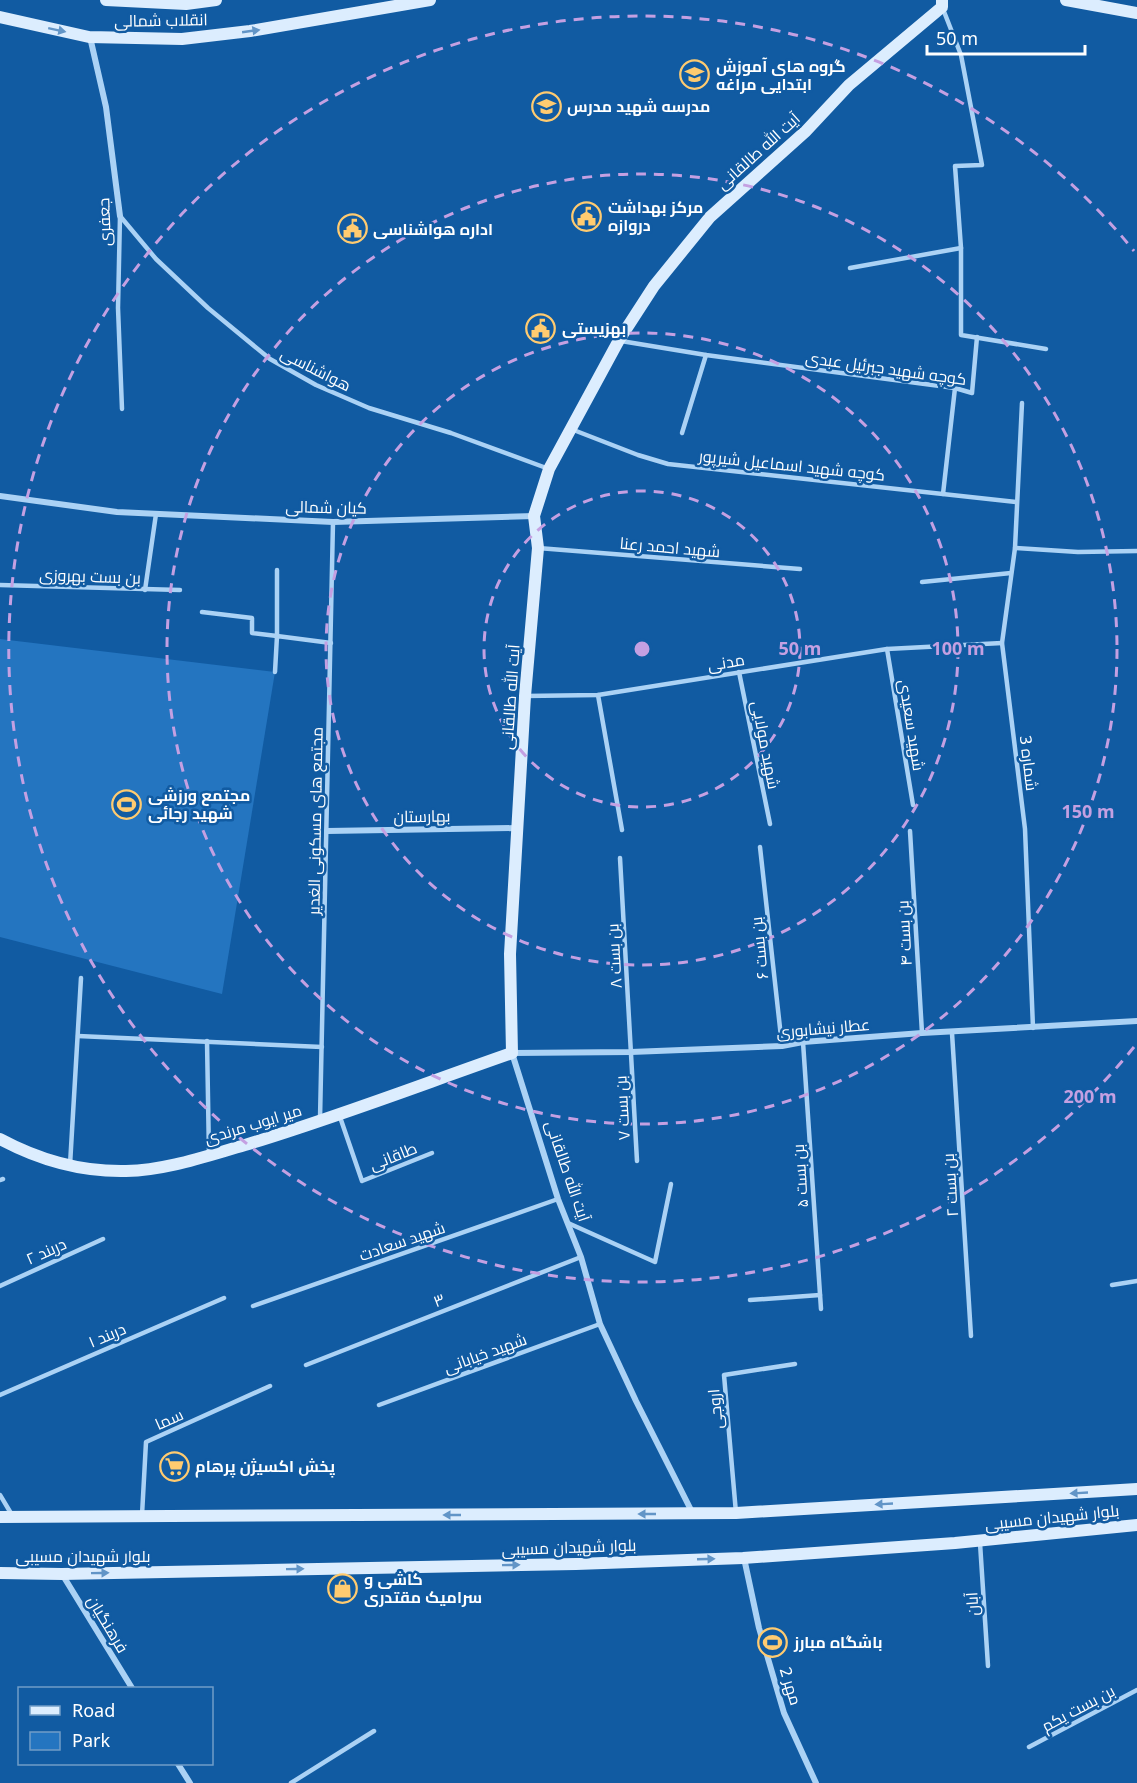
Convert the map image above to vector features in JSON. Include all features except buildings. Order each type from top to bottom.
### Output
[{"type":"street","name":"انقلاب شمالی","points":[[106,0],[186,4],[216,0]]},
{"type":"street","name":"انقلاب شمالی","points":[[0,17],[89,37],[182,39],[250,31],[430,0]]},
{"type":"street","points":[[1066,0],[1137,13]]},
{"type":"street","name":"آیت الله طالقانی","points":[[693,1514],[600,1324],[581,1257],[558,1199],[512,1053],[510,954],[525,696],[538,548],[534,516],[549,469],[619,340],[654,286],[710,217],[806,131],[849,85],[942,3]]},
{"type":"street","name":"جعفری","points":[[89,37],[106,107],[120,216]]},
{"type":"street","name":"کیان شمالی","points":[[0,496],[117,512],[333,522],[534,516]]},
{"type":"street","name":"بهارستان","points":[[327,831],[517,828]]},
{"type":"street","name":"عطار نیشابوری","points":[[512,1053],[631,1052],[782,1046],[803,1042],[1137,1021]]},
{"type":"street","name":"میر ایوب مرندی","points":[[0,1139],[20,1150],[70,1167],[126,1171],[176,1165],[339,1114],[512,1053]]},
{"type":"street","name":"بلوار شهیدان مسیبی","points":[[0,1517],[736,1513],[1137,1489]]},
{"type":"street","name":"بلوار شهیدان مسیبی","points":[[0,1573],[62,1574],[576,1564],[744,1558],[980,1540],[1137,1525]]},
{"type":"street","name":"مهر 2","points":[[744,1558],[759,1628],[784,1713],[816,1783]]},
{"type":"street","name":"فرهنگیان","points":[[62,1574],[131,1687]]},
{"type":"street","points":[[179,1765],[190,1783]]},
{"type":"lane","points":[[942,3],[961,56],[982,165],[955,166],[961,248],[961,335],[1046,349]]},
{"type":"lane","name":"جعفری","points":[[120,216],[118,308],[122,409]]},
{"type":"lane","name":"هواشناسی","points":[[120,216],[156,258],[208,308],[270,359],[316,385],[369,408],[451,433],[549,469]]},
{"type":"lane","points":[[850,268],[961,248]]},
{"type":"lane","name":"کوچه شهید جبرئیل عبدی","points":[[619,340],[706,355],[955,388],[972,393],[977,337]]},
{"type":"lane","points":[[682,433],[706,355]]},
{"type":"lane","points":[[943,494],[955,388]]},
{"type":"lane","name":"شماره 3","points":[[1022,403],[1015,548],[1002,643],[1025,829],[1033,1028]]},
{"type":"lane","name":"کوچه شهید اسماعیل شیرپور","points":[[571,429],[668,464],[1016,502]]},
{"type":"lane","points":[[145,590],[156,514]]},
{"type":"lane","name":"مجتمع های مسکونی الغدیر","points":[[320,1120],[333,522]]},
{"type":"lane","name":"شهید احمد رعنا","points":[[538,548],[800,569]]},
{"type":"lane","points":[[1015,548],[1078,552],[1137,551]]},
{"type":"lane","points":[[275,672],[277,570]]},
{"type":"lane","points":[[922,582],[1011,573]]},
{"type":"lane","name":"بن بست بهروزی","points":[[0,585],[180,590]]},
{"type":"lane","points":[[202,612],[252,618],[252,633],[331,643]]},
{"type":"lane","name":"مدنی","points":[[525,696],[598,695],[887,649],[1002,643]]},
{"type":"lane","name":"شهید سعیدی","points":[[887,649],[913,805]]},
{"type":"lane","name":"شهید مولایی","points":[[739,672],[770,824]]},
{"type":"lane","points":[[598,695],[622,830]]},
{"type":"lane","name":"بن بست ۴","points":[[910,831],[922,1034]]},
{"type":"lane","name":"بن بست ۶","points":[[760,847],[782,1046]]},
{"type":"lane","name":"بن بست ۸","points":[[620,858],[631,1052]]},
{"type":"lane","points":[[70,1167],[81,978]]},
{"type":"lane","name":"بن بست ۲","points":[[952,1033],[971,1336]]},
{"type":"lane","points":[[78,1036],[322,1047]]},
{"type":"lane","points":[[207,1041],[209,1155]]},
{"type":"lane","name":"بن بست ۵","points":[[803,1042],[821,1309]]},
{"type":"lane","name":"بن بست ۷","points":[[631,1052],[637,1161]]},
{"type":"lane","name":"طاقانی","points":[[339,1114],[362,1181],[432,1154]]},
{"type":"lane","points":[[568,1223],[655,1262],[671,1184]]},
{"type":"lane","name":"شهید سعادت","points":[[253,1306],[558,1199]]},
{"type":"lane","name":"دربند ۲","points":[[0,1286],[103,1239]]},
{"type":"lane","name":"۳","points":[[306,1365],[581,1257]]},
{"type":"lane","points":[[1112,1285],[1137,1281]]},
{"type":"lane","points":[[750,1300],[820,1295]]},
{"type":"lane","name":"دربند ۱","points":[[0,1395],[224,1298]]},
{"type":"lane","name":"شهید خیابانی","points":[[379,1405],[600,1324]]},
{"type":"lane","name":"اروجی","points":[[736,1513],[724,1375],[795,1364]]},
{"type":"lane","name":"سما","points":[[141,1517],[146,1442],[270,1386]]},
{"type":"lane","points":[[0,1495],[14,1517]]},
{"type":"lane","name":"آبان","points":[[980,1540],[988,1666]]},
{"type":"lane","name":"بن بست یکم","points":[[1029,1747],[1137,1690]]},
{"type":"lane","points":[[291,1783],[374,1731]]},
{"type":"green space","name":"مجتمع ورزشی شهید رجائی","points":[[0,639],[275,672],[222,994],[0,937]]},
{"type":"place","name":"گروه های آموزش ابتدایی مراغه","points":[[695,75]]},
{"type":"place","name":"مدرسه شهید مدرس","points":[[546,106]]},
{"type":"place","name":"مرکز بهداشت دروازه","points":[[587,216]]},
{"type":"place","name":"اداره هواشناسی","points":[[352,229]]},
{"type":"place","name":"بهزیستی","points":[[541,328]]},
{"type":"place","name":"مجتمع ورزشی شهید رجائی","points":[[127,804]]},
{"type":"place","name":"پخش اکسیژن پرهام","points":[[174,1466]]},
{"type":"place","name":"کاشی و سرامیک مقتدری","points":[[343,1588]]},
{"type":"place","name":"باشگاه مبارز","points":[[773,1642]]}]
